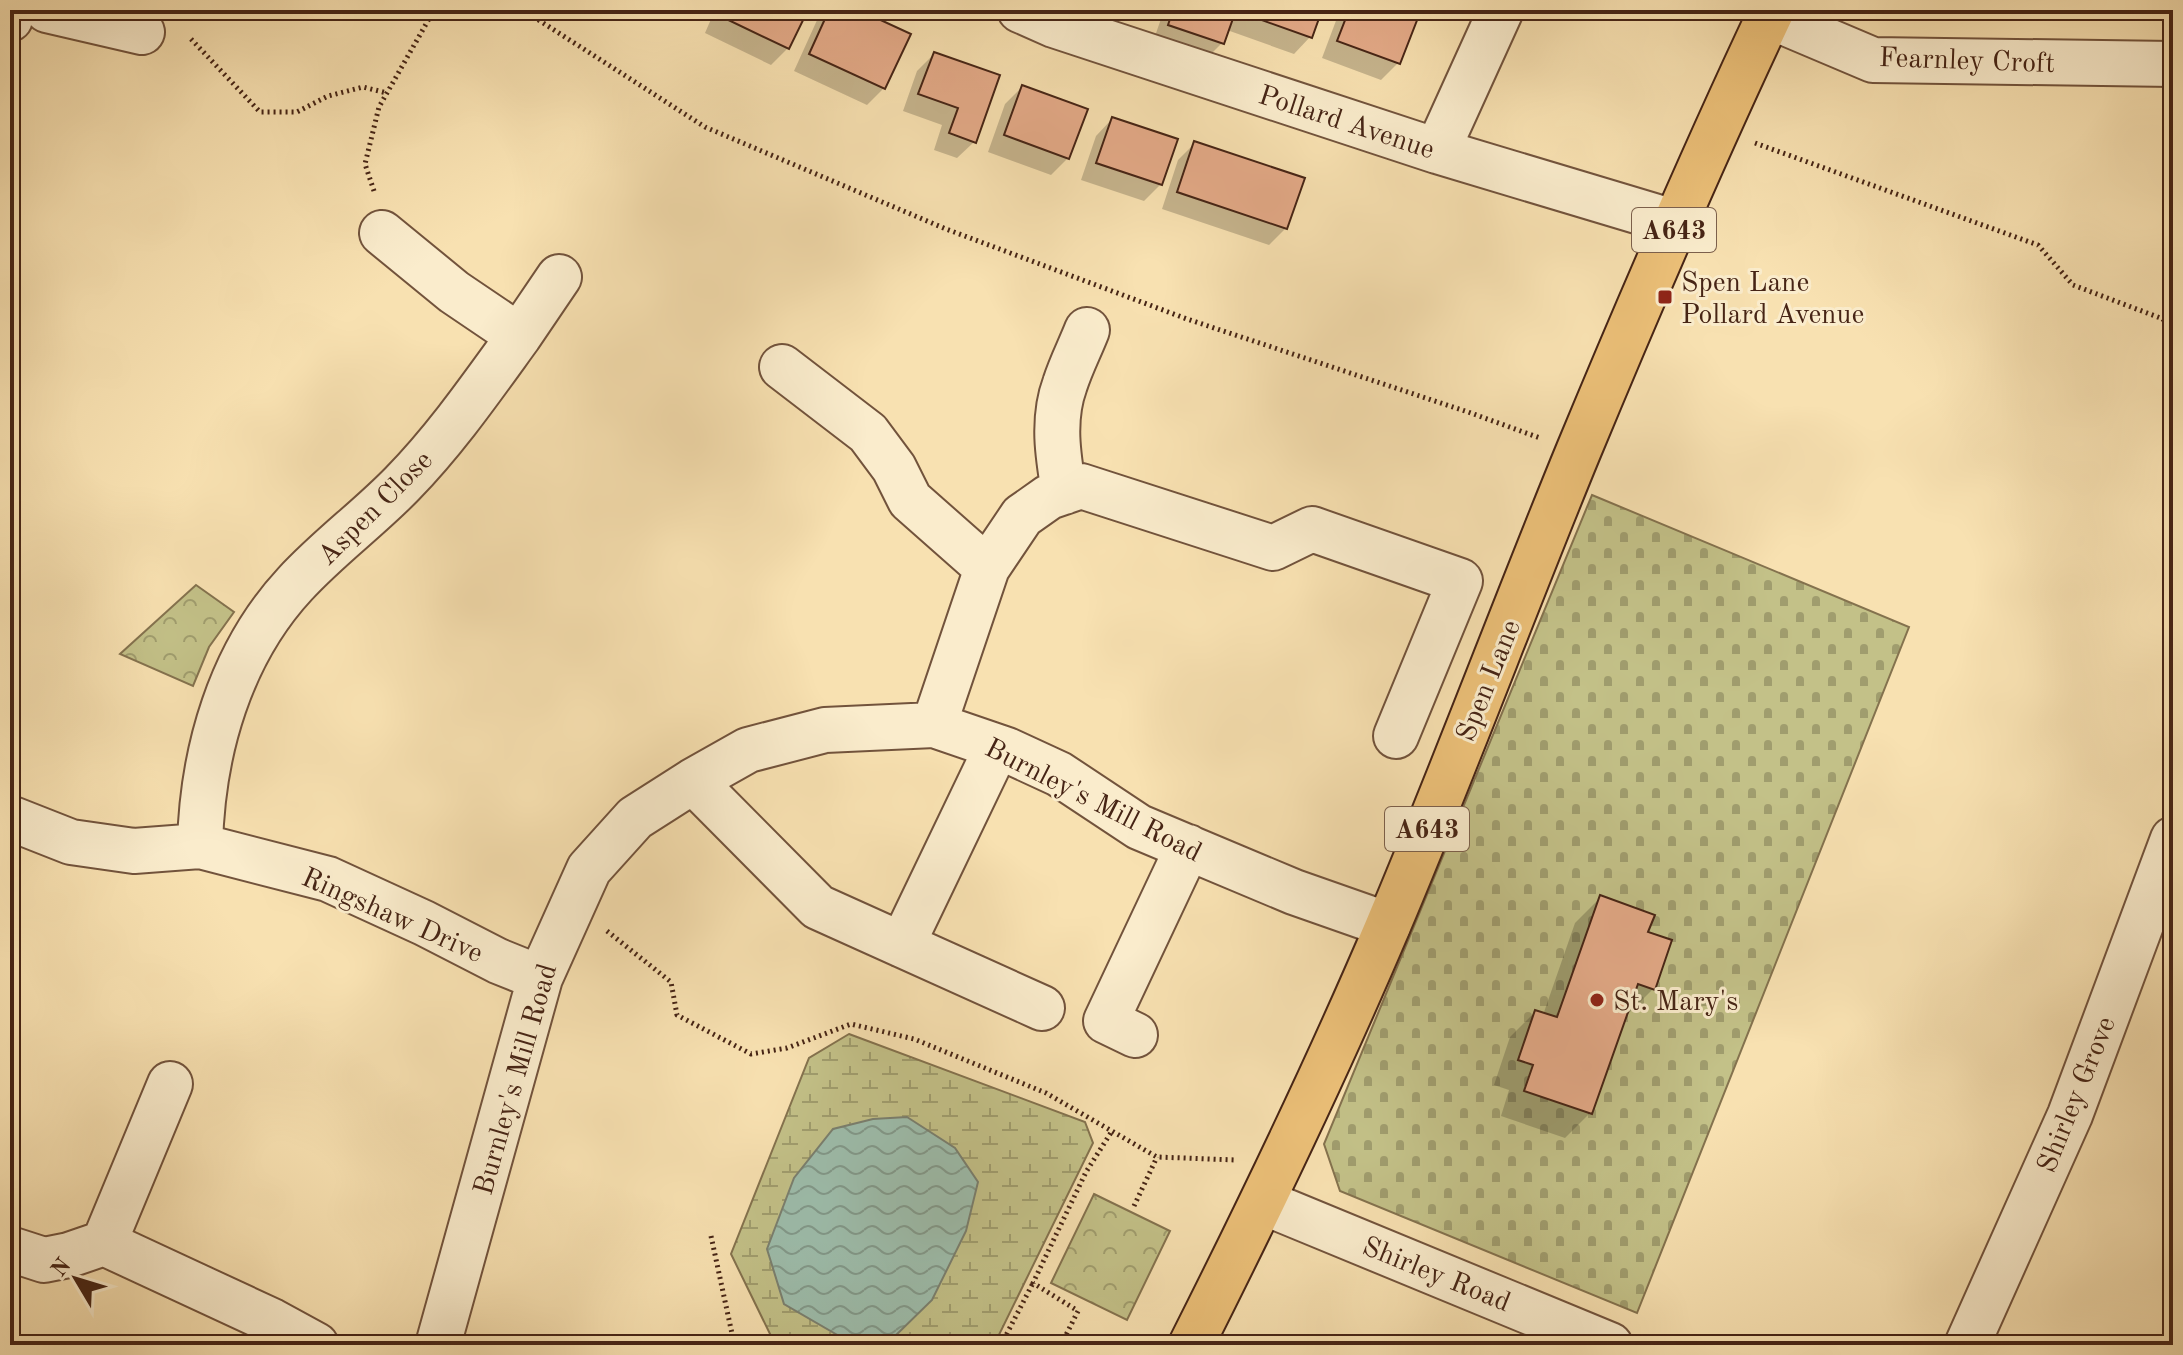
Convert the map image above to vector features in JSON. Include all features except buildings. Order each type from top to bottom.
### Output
[{"type":"main road","name":"Spen Lane","points":[[1191,1345],[1263,1202],[1388,925],[1579,451],[1770,13]]},
{"type":"street","points":[[10,19],[12,10]]},
{"type":"street","points":[[47,10],[142,32]]},
{"type":"street","name":"Pollard Avenue","points":[[1020,10],[1069,30],[1437,151],[1677,223]]},
{"type":"street","points":[[1437,151],[1501,10]]},
{"type":"street","name":"Fearnley Croft","points":[[1770,13],[1873,60],[2173,64]]},
{"type":"street","points":[[379,214],[454,292],[519,336]]},
{"type":"street","name":"Aspen Close","points":[[200,846],[201,809],[212,745],[225,700],[249,645],[295,584],[403,483],[464,411],[559,277]]},
{"type":"street","points":[[1064,492],[1058,458],[1057,424],[1064,386],[1087,330]]},
{"type":"street","points":[[782,367],[868,433],[894,468],[910,500],[987,568]]},
{"type":"street","points":[[934,725],[987,568],[1022,516],[1049,497],[1081,486],[1273,548],[1312,529],[1460,581],[1396,736]]},
{"type":"street","name":"Burnley's Mill Road","points":[[438,1345],[540,978],[589,869],[635,818],[748,750],[825,730],[934,725],[997,747],[1059,774],[1139,827],[1294,892],[1388,925]]},
{"type":"street","points":[[902,945],[997,747]]},
{"type":"street","points":[[693,781],[818,907],[1042,1008]]},
{"type":"street","name":"Ringshaw Drive","points":[[10,818],[71,842],[134,851],[200,846],[328,879],[540,978]]},
{"type":"street","name":"Shirley Grove","points":[[1967,1345],[2070,1115],[2173,839]]},
{"type":"street","points":[[1135,1035],[1106,1021],[1188,847]]},
{"type":"street","points":[[104,1243],[170,1084]]},
{"type":"street","name":"Shirley Road","points":[[1263,1202],[1610,1345]]},
{"type":"street","points":[[10,1249],[44,1260],[104,1243],[272,1321],[316,1345]]},
{"type":"path","points":[[379,214],[365,164],[379,107],[434,10]]},
{"type":"path","points":[[523,10],[705,127],[946,229],[1187,319],[1579,451]]},
{"type":"path","points":[[191,39],[260,112],[297,112],[328,96],[363,87],[387,93]]},
{"type":"path","points":[[1718,130],[2038,245],[2073,285],[2163,319],[2173,337]]},
{"type":"path","points":[[573,904],[671,982],[677,1015],[751,1054],[787,1048],[851,1024],[914,1039],[1046,1093],[1157,1157],[1281,1162]]},
{"type":"path","points":[[1001,1345],[1086,1172],[1112,1131]]},
{"type":"path","points":[[1134,1206],[1157,1157]]},
{"type":"path","points":[[711,1236],[735,1344]]},
{"type":"path","points":[[1033,1283],[1078,1311],[1061,1345]]},
{"type":"green space","points":[[1592,495],[1909,627],[1637,1313],[1340,1191],[1324,1144]]},
{"type":"green space","points":[[196,585],[234,612],[209,647],[193,686],[120,654]]},
{"type":"green space","points":[[849,1034],[1085,1122],[1093,1143],[994,1345],[793,1345],[771,1336],[731,1254],[809,1058]]},
{"type":"green space","points":[[1094,1194],[1170,1231],[1127,1320],[1051,1283]]},
{"type":"water","points":[[907,1117],[955,1148],[978,1182],[966,1231],[932,1300],[892,1339],[853,1344],[784,1304],[767,1249],[794,1178],[833,1129],[873,1119]]},
{"type":"place","name":"Spen Lane Pollard Avenue","points":[[1665,297]]},
{"type":"place","name":"St. Mary's","points":[[1597,1000]]}]
